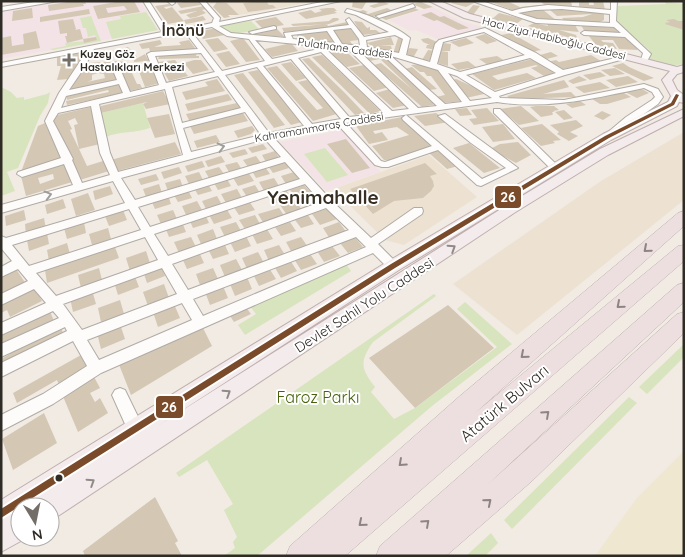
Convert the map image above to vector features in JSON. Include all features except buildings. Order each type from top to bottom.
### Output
[{"type":"highway","points":[[300,556],[469,402],[684,217]]},
{"type":"highway","name":"Atatürk Bulvarı","points":[[323,556],[684,251]]},
{"type":"highway","points":[[390,556],[684,290]]},
{"type":"highway","points":[[424,556],[523,472],[684,320]]},
{"type":"main road","name":"Hacı Ziya Habiboğlu Caddesi","points":[[427,1],[466,16],[621,57],[668,77]]},
{"type":"main road","name":"Hacı Ziya Habiboğlu Caddesi","points":[[433,1],[463,18],[490,29],[539,42],[681,69]]},
{"type":"main road","points":[[439,1],[450,10]]},
{"type":"main road","points":[[539,42],[552,38]]},
{"type":"main road","points":[[560,50],[578,50]]},
{"type":"main road","points":[[668,77],[681,69]]},
{"type":"main road","name":"Devlet Sahil Yolu Caddesi","points":[[1,514],[393,266],[607,137],[673,104],[680,98],[669,86],[668,77]]},
{"type":"main road","name":"Devlet Sahil Yolu Caddesi","points":[[60,502],[541,190],[604,152],[684,112]]},
{"type":"street","points":[[1,9],[55,1]]},
{"type":"street","points":[[146,1],[164,32]]},
{"type":"street","points":[[202,1],[217,18],[215,24]]},
{"type":"street","points":[[303,8],[324,1]]},
{"type":"street","points":[[1,64],[337,1],[347,11],[398,32],[407,38],[402,56]]},
{"type":"street","points":[[372,11],[403,1],[421,10]]},
{"type":"street","points":[[535,1],[564,22]]},
{"type":"street","points":[[614,1],[612,22],[648,54],[643,61]]},
{"type":"street","points":[[480,2],[536,21],[617,25]]},
{"type":"street","points":[[512,14],[575,4],[612,12]]},
{"type":"street","points":[[379,16],[413,6]]},
{"type":"street","points":[[347,11],[346,16],[362,39],[364,48]]},
{"type":"street","name":"Pulathane Caddesi","points":[[215,24],[229,35],[364,48],[385,54],[402,56],[460,74],[496,97]]},
{"type":"street","points":[[578,25],[595,49]]},
{"type":"street","points":[[292,40],[286,34],[353,26]]},
{"type":"street","points":[[234,35],[274,28]]},
{"type":"street","points":[[46,55],[90,49],[110,43],[186,29]]},
{"type":"street","points":[[186,29],[266,136],[328,203],[393,266]]},
{"type":"street","points":[[57,111],[340,46],[329,29]]},
{"type":"street","points":[[468,104],[437,66],[438,44],[441,42],[490,29],[562,73]]},
{"type":"street","points":[[362,39],[398,32]]},
{"type":"street","points":[[584,33],[628,35]]},
{"type":"street","points":[[252,40],[269,61]]},
{"type":"street","points":[[496,97],[562,73],[621,57],[638,55],[640,53],[640,46]]},
{"type":"street","points":[[350,47],[416,111]]},
{"type":"street","points":[[79,187],[68,159],[49,121],[57,111],[62,94],[79,70],[90,49]]},
{"type":"street","points":[[323,50],[391,114]]},
{"type":"street","points":[[188,156],[165,86],[151,54],[154,52],[204,51]]},
{"type":"street","points":[[385,54],[474,141],[513,168],[481,183],[406,118]]},
{"type":"street","points":[[292,56],[378,163],[385,165],[438,147]]},
{"type":"street","points":[[460,74],[534,56]]},
{"type":"street","points":[[258,64],[309,127]]},
{"type":"street","points":[[79,70],[115,66],[127,94]]},
{"type":"street","points":[[62,94],[121,81]]},
{"type":"street","name":"Kahramanmaraş Caddesi","points":[[1,209],[188,156],[309,127],[416,111],[443,111],[496,97],[510,102],[564,102],[644,86],[658,93],[659,97],[656,102],[629,119],[607,137]]},
{"type":"street","points":[[94,102],[105,153],[115,176],[200,322]]},
{"type":"street","points":[[179,126],[247,110]]},
{"type":"street","points":[[497,111],[556,168]]},
{"type":"street","points":[[96,368],[68,320],[3,242],[287,158]]},
{"type":"street","points":[[22,174],[68,159]]},
{"type":"street","points":[[1,272],[148,231],[306,180]]},
{"type":"street","points":[[1,329],[55,303],[328,203]]},
{"type":"street","points":[[1,424],[50,398],[96,368],[372,246],[418,211]]},
{"type":"street","points":[[1,370],[78,335],[357,232]]},
{"type":"street","points":[[1,300],[36,282]]},
{"type":"street","points":[[1,350],[68,320]]},
{"type":"street","points":[[120,395],[136,428]]},
{"type":"shaded area","points":[[64,1],[140,1],[158,30],[1,59],[1,11]]},
{"type":"shaded area","points":[[207,1],[319,1],[239,15],[227,3],[210,4]]},
{"type":"shaded area","points":[[433,7],[458,20],[485,28],[440,40],[416,30],[410,31],[389,20]]},
{"type":"shaded area","points":[[341,130],[381,172],[326,191],[280,142]]},
{"type":"shaded area","points":[[684,132],[684,200],[517,335],[453,284],[601,181]]},
{"type":"shaded area","points":[[429,155],[477,197],[404,245],[385,240],[333,189]]},
{"type":"green space","points":[[665,2],[684,4],[684,64],[669,66],[648,60],[649,50],[617,22],[618,6],[666,4]]},
{"type":"green space","points":[[146,12],[158,30],[112,39],[106,22],[121,19],[120,16]]},
{"type":"green space","points":[[91,16],[101,41],[50,49],[66,46],[65,43],[97,40],[95,35],[88,37],[86,28],[83,28],[80,18]]},
{"type":"green space","points":[[251,21],[260,30],[233,34],[220,28],[221,26]]},
{"type":"green space","points":[[1,87],[11,92],[17,98],[24,97],[24,100],[50,92],[48,103],[40,116],[18,168],[7,172],[15,191],[1,196]]},
{"type":"green space","points":[[143,103],[150,128],[106,137],[101,113]]},
{"type":"green space","points":[[325,148],[348,175],[327,182],[304,154]]},
{"type":"green space","points":[[346,264],[351,271],[245,335],[238,325],[256,314],[249,305]]},
{"type":"green space","name":"Faroz Parkı","points":[[434,294],[436,296],[373,342],[365,355],[365,370],[375,387],[371,392],[394,419],[415,408],[497,347],[457,309],[465,302],[512,344],[432,406],[257,556],[224,556],[235,548],[233,542],[237,537],[224,510],[233,504],[207,460],[179,477],[176,473]]},
{"type":"green space","points":[[684,344],[684,357],[647,394],[639,387]]},
{"type":"green space","points":[[629,397],[637,403],[512,529],[504,520]]},
{"type":"green space","points":[[491,533],[498,543],[485,556],[466,556]]},
{"type":"sand","points":[[684,451],[684,556],[595,556],[637,498]]},
{"type":"transit line","name":"26","points":[[1,514],[393,266],[607,137],[673,104],[677,95]]},
{"type":"place","name":"Kuzey Göz Hastalıkları Merkezi","points":[[69,60]]},
{"type":"district","name":"İnönü","points":[[183,30]]},
{"type":"district","name":"Yenimahalle","points":[[323,197]]}]
